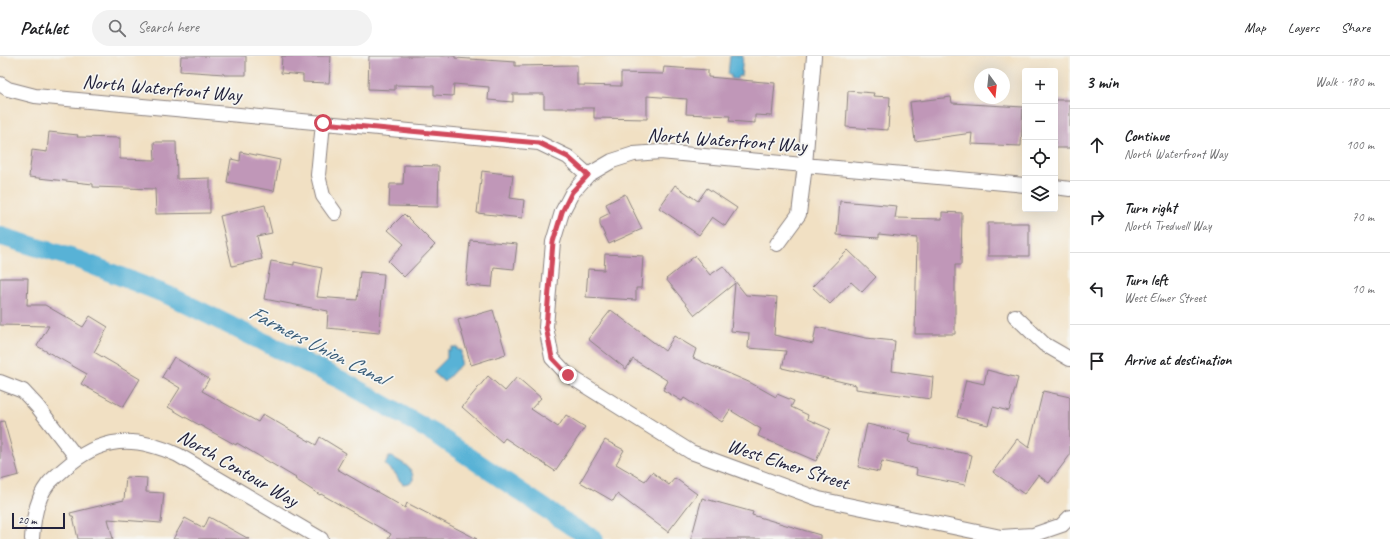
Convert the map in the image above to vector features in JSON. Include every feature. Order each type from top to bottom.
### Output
[{"type":"street","points":[[777,244],[799,214],[805,165],[814,56]]},
{"type":"street","name":"North Waterfront Way","points":[[0,84],[8,89],[35,96],[539,143],[568,157],[588,175],[612,161],[634,154],[660,152],[1022,185]]},
{"type":"street","points":[[323,123],[318,175],[323,196],[334,214]]},
{"type":"street","name":"West Elmer Street","points":[[588,175],[572,192],[562,212],[553,242],[546,327],[552,358],[568,375],[691,452],[819,499],[1001,537],[1033,535],[1066,521]]},
{"type":"street","points":[[1058,187],[1070,189]]},
{"type":"street","points":[[1016,316],[1044,344],[1070,359]]},
{"type":"street","points":[[0,382],[23,391],[37,406],[77,458]]},
{"type":"street","name":"North Contour Way","points":[[32,539],[33,522],[38,502],[48,484],[77,458],[98,447],[118,442],[139,442],[159,446],[178,455],[321,539]]},
{"type":"water","points":[[730,56],[743,56],[741,76],[738,76],[737,79],[731,79],[731,75],[728,75]]},
{"type":"water","points":[[451,347],[457,347],[457,350],[461,350],[461,364],[444,382],[433,372],[447,358],[447,350],[451,350]]},
{"type":"water","points":[[389,457],[392,457],[407,466],[412,472],[413,480],[409,483],[403,484],[395,473],[385,464]]},
{"type":"building","points":[[181,56],[246,56],[246,75],[224,75],[180,71]]},
{"type":"building","points":[[282,56],[331,56],[329,83],[303,82],[303,75],[281,73]]},
{"type":"building","points":[[369,56],[455,56],[455,58],[515,62],[515,66],[577,65],[577,85],[621,86],[621,73],[663,74],[664,67],[708,70],[708,77],[775,83],[772,116],[755,115],[755,123],[729,121],[730,116],[686,114],[687,99],[647,96],[647,119],[594,118],[594,108],[544,108],[544,94],[513,94],[513,102],[488,100],[489,87],[454,84],[453,96],[434,95],[434,86],[395,85],[395,90],[368,89]]},
{"type":"building","points":[[848,91],[874,93],[873,96],[890,97],[888,130],[846,127]]},
{"type":"building","points":[[951,97],[952,103],[1022,107],[1021,146],[971,144],[972,133],[915,141],[910,102]]},
{"type":"building","points":[[1058,100],[1070,100],[1070,148],[1058,148]]},
{"type":"building","points":[[49,132],[78,135],[77,137],[120,138],[120,159],[155,160],[154,142],[176,142],[177,179],[210,178],[210,213],[156,214],[155,189],[93,187],[93,184],[29,177],[32,150],[47,152]]},
{"type":"building","points":[[241,152],[280,160],[274,191],[227,182],[231,159],[240,161]]},
{"type":"building","points":[[404,165],[439,166],[438,207],[389,206],[390,184],[403,184]]},
{"type":"building","points":[[482,171],[513,175],[510,198],[524,200],[522,218],[477,213]]},
{"type":"building","points":[[675,185],[698,201],[707,188],[737,208],[725,226],[712,217],[699,235],[659,208]]},
{"type":"building","points":[[625,194],[642,229],[609,244],[600,225],[600,218],[610,213],[606,204]]},
{"type":"building","points":[[840,201],[897,206],[895,218],[942,219],[942,212],[962,213],[961,265],[955,265],[955,334],[915,334],[917,238],[879,234],[879,238],[837,235]]},
{"type":"building","points":[[265,205],[272,233],[257,236],[262,259],[232,266],[220,216]]},
{"type":"building","points":[[404,214],[435,245],[404,277],[388,261],[404,244],[388,230]]},
{"type":"building","points":[[988,223],[1029,223],[1029,256],[988,256]]},
{"type":"building","points":[[470,240],[517,244],[514,269],[494,267],[492,287],[466,285]]},
{"type":"building","points":[[848,250],[876,277],[862,292],[851,282],[830,304],[812,287]]},
{"type":"building","points":[[605,254],[643,256],[641,288],[636,288],[636,300],[586,297],[588,269],[604,270]]},
{"type":"building","points":[[695,256],[710,275],[723,266],[746,295],[777,297],[774,335],[813,344],[816,327],[866,338],[895,341],[892,371],[933,377],[931,399],[856,389],[856,385],[782,368],[786,351],[748,348],[749,333],[731,331],[735,283],[695,315],[666,279]]},
{"type":"building","points":[[271,261],[294,265],[294,262],[322,268],[317,297],[357,300],[360,272],[384,274],[379,333],[327,328],[328,311],[264,299]]},
{"type":"building","points":[[0,278],[28,278],[27,305],[45,305],[83,327],[90,316],[108,327],[94,352],[140,379],[123,407],[81,384],[87,374],[37,346],[49,326],[0,325]]},
{"type":"building","points":[[493,310],[506,354],[471,365],[458,320]]},
{"type":"building","points":[[611,310],[665,351],[674,336],[696,349],[693,358],[751,383],[776,397],[777,394],[794,401],[791,407],[808,415],[807,419],[830,429],[816,461],[758,436],[761,429],[730,410],[722,422],[684,398],[682,401],[663,390],[668,381],[633,359],[626,369],[588,339]]},
{"type":"building","points":[[174,357],[209,379],[202,391],[258,422],[263,414],[316,445],[320,437],[346,453],[337,469],[405,508],[407,503],[477,539],[388,539],[391,534],[321,494],[320,495],[295,479],[296,478],[237,443],[236,445],[168,407],[180,388],[162,377]]},
{"type":"building","points":[[987,370],[1018,378],[1009,411],[993,407],[988,425],[957,417],[966,380],[984,384]]},
{"type":"building","points":[[488,376],[505,391],[517,377],[541,398],[531,409],[558,427],[566,415],[585,427],[555,471],[505,438],[502,442],[462,407]]},
{"type":"building","points":[[1043,391],[1070,397],[1070,455],[1049,483],[1038,475],[1024,494],[993,472],[1017,439],[1029,448]]},
{"type":"building","points":[[4,421],[19,475],[0,480],[0,422]]},
{"type":"building","points":[[867,424],[911,434],[909,442],[972,455],[965,485],[916,475],[917,469],[882,461],[879,472],[858,467]]},
{"type":"building","points":[[605,440],[624,450],[616,464],[645,481],[652,472],[669,485],[675,478],[697,494],[668,532],[617,494],[613,501],[580,482]]},
{"type":"building","points":[[126,477],[147,478],[146,492],[164,493],[161,523],[108,519],[113,539],[78,539],[73,516],[71,516],[70,513],[124,500]]},
{"type":"building","points":[[702,498],[753,512],[752,515],[820,535],[820,539],[691,539]]},
{"type":"building","points":[[209,517],[249,539],[173,539],[185,518],[204,528]]},
{"type":"waterway","name":"Farmers Union Canal","points":[[0,236],[79,260],[170,296],[341,380],[437,435],[571,526],[594,539]]},
{"type":"route","points":[[323,123],[539,143],[568,157],[588,175],[572,192],[562,212],[553,242],[546,327],[552,358],[568,375]]}]
